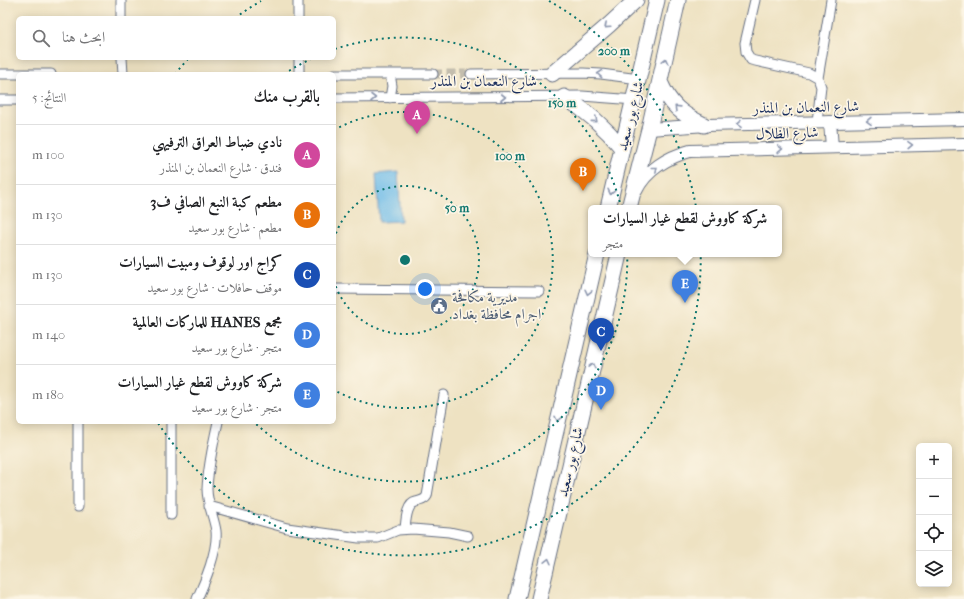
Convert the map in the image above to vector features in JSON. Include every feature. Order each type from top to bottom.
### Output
[{"type":"main road","points":[[552,74],[604,30],[636,0]]},
{"type":"main road","name":"شارع بور سعيد","points":[[609,205],[635,100],[657,0]]},
{"type":"main road","name":"شارع بور سعيد","points":[[630,204],[649,129],[678,0]]},
{"type":"main road","points":[[660,82],[664,93],[676,108],[688,117],[704,125]]},
{"type":"main road","points":[[564,97],[589,114],[622,148]]},
{"type":"main road","name":"شارع بور سعيد","points":[[517,599],[596,257]]},
{"type":"main road","name":"شارع بور سعيد","points":[[539,599],[618,257]]},
{"type":"street","points":[[121,0],[121,16]]},
{"type":"street","points":[[298,0],[298,16]]},
{"type":"street","points":[[755,0],[745,43],[746,52],[751,60],[809,73],[818,78]]},
{"type":"street","points":[[818,122],[822,87],[818,78],[831,0]]},
{"type":"street","points":[[122,60],[123,72]]},
{"type":"street","points":[[299,60],[299,72]]},
{"type":"street","points":[[0,74],[16,74]]},
{"type":"street","name":"شارع النعمان بن المنذر","points":[[336,74],[433,74]]},
{"type":"street","points":[[390,74],[392,86],[390,98]]},
{"type":"street","name":"شارع النعمان بن المنذر","points":[[471,74],[601,74],[639,79]]},
{"type":"street","name":"شارع النعمان بن المنذر","points":[[336,98],[599,96],[635,100]]},
{"type":"street","points":[[0,100],[16,101]]},
{"type":"street","name":"شارع النعمان بن المنذر","points":[[649,129],[704,125],[964,119]]},
{"type":"street","points":[[830,122],[832,147]]},
{"type":"street","name":"شارع الظلال","points":[[630,204],[638,186],[647,175],[661,163],[680,154],[700,150],[762,150],[964,144]]},
{"type":"street","points":[[336,289],[539,291]]},
{"type":"street","points":[[405,529],[410,506],[414,502],[423,501],[427,496],[444,395]]},
{"type":"street","points":[[78,424],[78,507]]},
{"type":"street","points":[[170,424],[170,515]]},
{"type":"street","points":[[197,599],[204,586],[216,546],[216,532],[209,506],[207,488],[212,449],[218,424]]},
{"type":"street","points":[[209,506],[288,528],[359,538],[378,538],[405,529],[443,531],[468,536]]},
{"type":"water","points":[[398,172],[401,221],[379,222],[376,174]]},
{"type":"tunnel","points":[[433,74],[471,74]]},
{"type":"place","name":"نادي ضباط العراق الترفيهي","points":[[417,134]]},
{"type":"place","name":"مطعم كبة النبع الصافي ف3","points":[[583,191]]},
{"type":"place","name":"شركة كاووش لقطع غيار السيارات","points":[[685,303]]},
{"type":"place","name":"مديرية مكافحة اجرام محافظة بغداد","points":[[439,306]]},
{"type":"place","name":"كراج اور لوقوف ومبيت السيارات","points":[[601,351]]},
{"type":"place","name":"مجمع HANES للماركات العالمية","points":[[601,410]]}]
